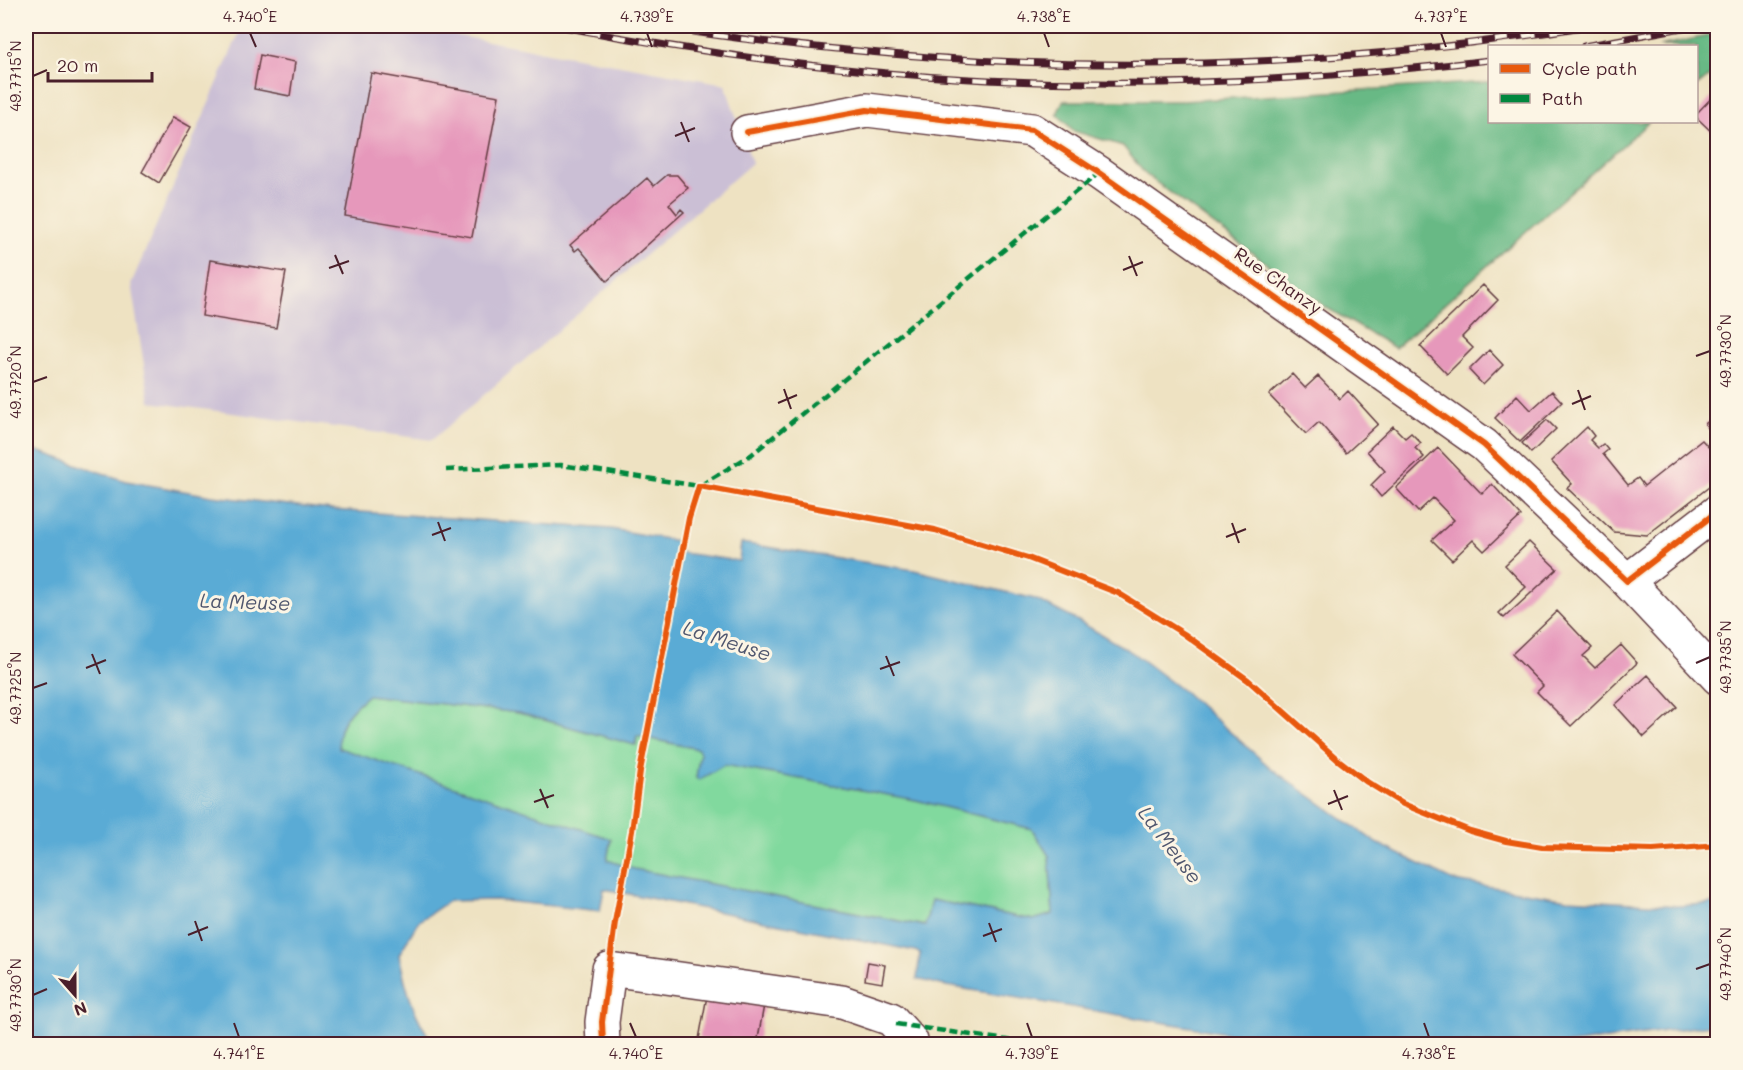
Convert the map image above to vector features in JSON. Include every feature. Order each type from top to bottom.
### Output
[{"type":"street","name":"Rue Chanzy","points":[[747,132],[867,110],[1032,130],[1099,172],[1484,445],[1627,581],[1718,678]]},
{"type":"street","points":[[1627,581],[1718,511]]},
{"type":"street","points":[[603,1044],[602,1022],[609,969],[842,1002],[891,1019],[911,1041],[911,1044]]},
{"type":"shaded area","points":[[242,26],[404,26],[725,84],[752,163],[432,440],[150,402],[131,284]]},
{"type":"green space","points":[[1717,34],[1717,70],[1698,85],[1698,45],[1665,45]]},
{"type":"green space","points":[[1488,82],[1488,123],[1648,123],[1395,348],[1327,308],[1145,174],[1123,146],[1074,131],[1057,114],[1063,101],[1183,101]]},
{"type":"green space","points":[[368,695],[519,713],[636,745],[637,736],[698,749],[700,753],[696,778],[724,765],[916,800],[1032,829],[1049,856],[1053,914],[1034,920],[931,900],[926,926],[634,869],[607,860],[611,840],[338,748],[342,724]]},
{"type":"water","name":"La Meuse","points":[[26,447],[126,481],[212,496],[332,510],[611,529],[678,541],[675,552],[739,561],[741,543],[914,570],[1035,599],[1133,653],[1187,694],[1272,769],[1377,843],[1454,881],[1568,899],[1680,906],[1717,903],[1717,1024],[1570,1044],[1433,1044],[1262,1039],[941,985],[917,979],[920,953],[915,951],[604,889],[600,911],[495,900],[449,901],[418,922],[399,955],[411,1001],[434,1044],[26,1044]],"holes":[[[368,695],[519,713],[635,745],[637,736],[698,749],[700,753],[696,778],[699,780],[724,765],[916,800],[1032,829],[1049,856],[1053,914],[1033,920],[931,900],[925,926],[634,869],[607,860],[611,839],[339,748],[338,739],[342,724],[350,712]]]},
{"type":"building","points":[[260,55],[295,62],[290,96],[254,89]]},
{"type":"building","points":[[371,73],[499,96],[472,237],[345,216]]},
{"type":"building","points":[[1718,91],[1718,133],[1715,135],[1698,119],[1698,112]]},
{"type":"building","points":[[173,117],[191,127],[159,183],[142,172]]},
{"type":"building","points":[[667,175],[677,175],[688,188],[669,204],[677,214],[681,209],[684,212],[607,281],[579,248],[575,251],[570,245],[647,178],[654,186]]},
{"type":"building","points":[[210,260],[286,272],[276,328],[202,316]]},
{"type":"building","points":[[1483,285],[1498,300],[1462,337],[1473,348],[1447,374],[1420,346]]},
{"type":"building","points":[[1489,350],[1503,365],[1483,385],[1469,370]]},
{"type":"building","points":[[1292,374],[1305,388],[1318,376],[1340,399],[1348,391],[1378,424],[1346,453],[1319,422],[1306,434],[1269,395]]},
{"type":"building","points":[[1552,391],[1562,402],[1520,442],[1495,418],[1517,395],[1531,410]]},
{"type":"building","points":[[1718,414],[1718,441],[1705,424]]},
{"type":"building","points":[[1547,420],[1556,429],[1531,453],[1522,443]]},
{"type":"building","points":[[1393,426],[1405,438],[1411,433],[1421,443],[1415,448],[1424,457],[1381,497],[1371,485],[1385,471],[1367,451]]},
{"type":"building","points":[[1587,427],[1594,436],[1590,440],[1598,448],[1603,444],[1608,450],[1603,454],[1628,485],[1638,478],[1644,486],[1702,440],[1711,450],[1718,445],[1718,480],[1647,535],[1614,532],[1567,488],[1572,484],[1551,461]]},
{"type":"building","points":[[1438,448],[1482,494],[1492,484],[1521,516],[1484,551],[1473,540],[1452,560],[1432,540],[1454,520],[1433,498],[1418,512],[1396,488]]},
{"type":"building","points":[[1529,542],[1557,569],[1504,618],[1499,613],[1526,587],[1505,565]]},
{"type":"building","points":[[1557,611],[1592,648],[1583,656],[1595,668],[1621,645],[1637,663],[1571,726],[1537,692],[1543,686],[1512,654]]},
{"type":"building","points":[[1648,675],[1677,707],[1644,737],[1615,705]]},
{"type":"building","points":[[868,962],[885,965],[882,983],[865,980]]},
{"type":"building","points":[[707,996],[764,1005],[757,1044],[732,1044],[699,1039]]},
{"type":"railway","points":[[558,26],[691,49],[825,67],[1028,82],[1243,81],[1488,60]]},
{"type":"railway","points":[[658,26],[783,44],[858,51],[1041,63],[1133,64],[1316,58],[1498,40],[1589,26]]},
{"type":"railway","points":[[1589,45],[1693,26]]},
{"type":"marked path","points":[[446,470],[561,465],[699,486],[751,455],[1099,173]]},
{"type":"marked path","points":[[896,1024],[1034,1044]]},
{"type":"marked path","points":[[1706,1044],[1718,1042]]},
{"type":"cycle path","points":[[747,132],[867,110],[1032,130],[1099,173],[1484,445],[1627,581],[1718,511]]},
{"type":"cycle path","points":[[603,1044],[602,1022],[615,922],[632,831],[640,771],[689,518],[699,486],[935,530],[1028,558],[1118,593],[1184,634],[1248,680],[1337,759],[1367,782],[1403,804],[1470,831],[1506,841],[1542,847],[1653,850],[1718,845]]}]
